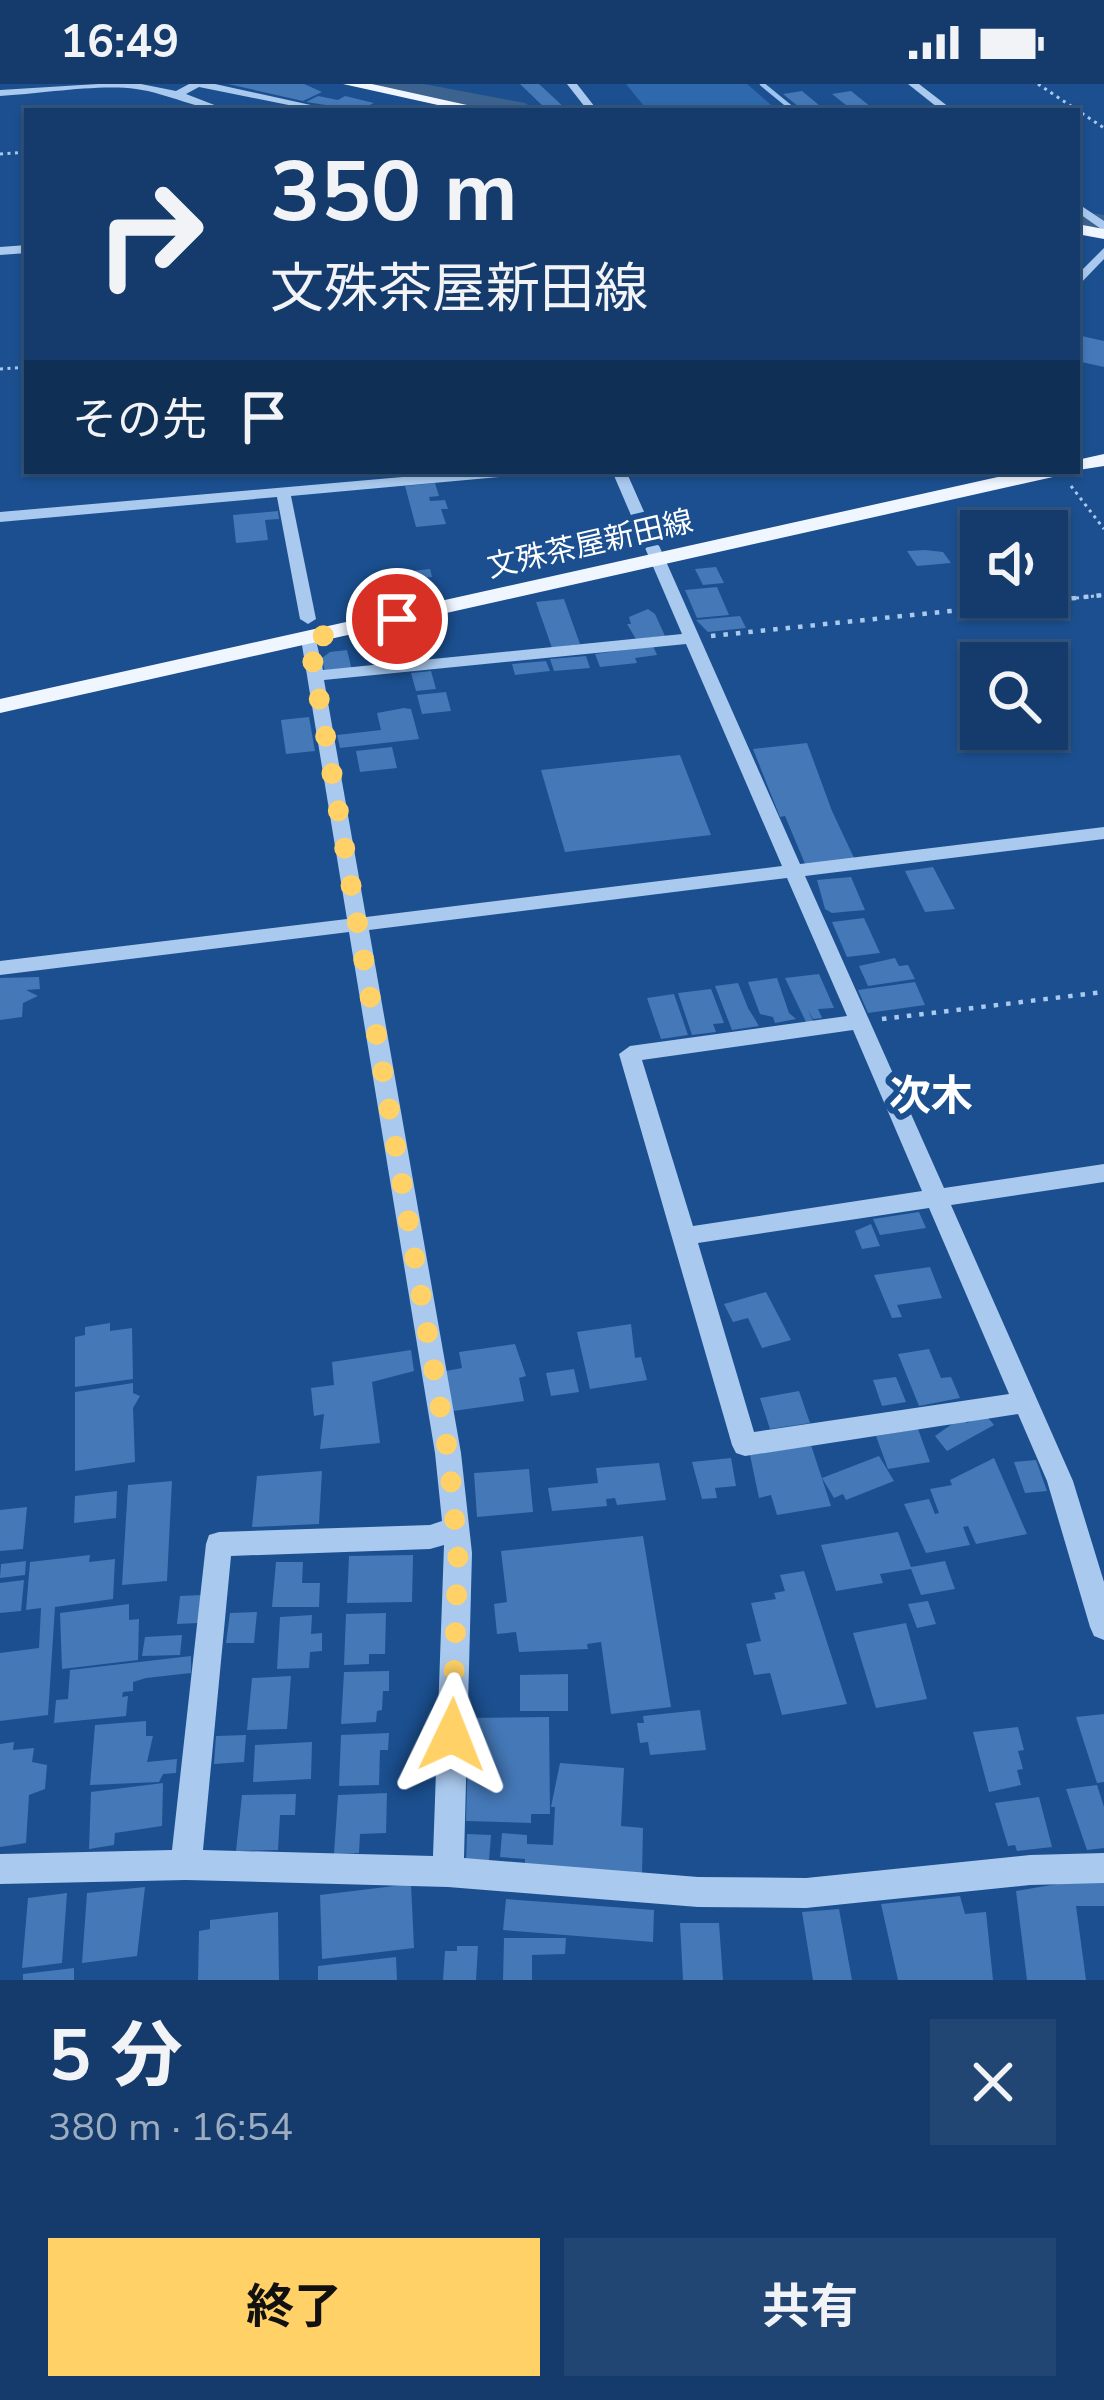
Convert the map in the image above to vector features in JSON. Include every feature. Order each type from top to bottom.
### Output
[{"type":"main road","points":[[350,84],[462,108]]},
{"type":"main road","name":"文殊茶屋新田線","points":[[0,706],[972,474]]},
{"type":"main road","name":"文殊茶屋新田線","points":[[655,552],[1055,474]]},
{"type":"main road","name":"文殊茶屋新田線","points":[[0,685],[308,629]]},
{"type":"street","points":[[176,94],[198,84],[318,108]]},
{"type":"street","points":[[572,84],[591,108]]},
{"type":"street","points":[[913,84],[945,108]]},
{"type":"street","points":[[0,93],[131,85],[216,108]]},
{"type":"street","points":[[1080,280],[1104,252]]},
{"type":"street","points":[[0,518],[486,474]]},
{"type":"street","points":[[620,474],[1060,1481],[1104,1628]]},
{"type":"street","points":[[283,492],[448,1453],[456,1529],[448,1872]]},
{"type":"street","points":[[315,676],[693,638]]},
{"type":"street","points":[[0,968],[1104,832]]},
{"type":"street","points":[[859,1022],[630,1054],[745,1445],[1024,1402]]},
{"type":"street","points":[[684,1236],[1104,1173]]},
{"type":"street","points":[[186,1865],[219,1544],[430,1537],[456,1529]]},
{"type":"street","points":[[0,1869],[186,1865],[448,1872],[698,1892],[806,1893],[1030,1870],[1104,1868]]},
{"type":"path","points":[[1038,84],[1074,108]]},
{"type":"path","points":[[1066,474],[1104,529]]},
{"type":"path","points":[[693,638],[1104,596]]},
{"type":"path","points":[[859,1022],[1104,992]]},
{"type":"shaded area","points":[[626,84],[747,84],[775,108],[646,108]]},
{"type":"building","points":[[228,84],[304,84],[322,92],[303,101]]},
{"type":"building","points":[[520,84],[539,84],[565,108],[545,108]]},
{"type":"building","points":[[802,91],[822,108],[800,108],[783,94]]},
{"type":"building","points":[[851,91],[871,107],[850,108],[832,94]]},
{"type":"building","points":[[318,96],[338,100],[345,96],[374,103],[346,108],[306,102]]},
{"type":"building","points":[[1080,336],[1104,341],[1104,367],[1080,362]]},
{"type":"building","points":[[435,483],[439,496],[429,497],[430,501],[445,500],[448,509],[441,509],[446,524],[416,527],[405,486]]},
{"type":"building","points":[[278,511],[279,519],[265,520],[268,540],[236,543],[233,515]]},
{"type":"building","points":[[907,551],[943,552],[951,563],[917,566]]},
{"type":"building","points":[[716,567],[724,583],[703,585],[695,569]]},
{"type":"building","points":[[430,569],[432,577],[396,582],[394,573]]},
{"type":"building","points":[[717,587],[729,615],[697,618],[685,590]]},
{"type":"building","points":[[564,599],[580,644],[552,648],[536,602]]},
{"type":"building","points":[[648,609],[665,636],[636,639],[627,624],[631,624],[629,617]]},
{"type":"building","points":[[740,616],[746,628],[708,632],[696,620]]},
{"type":"building","points":[[653,646],[657,655],[635,658],[637,663],[600,667],[595,654]]},
{"type":"building","points":[[347,650],[352,670],[325,673],[322,658]]},
{"type":"building","points":[[586,656],[590,668],[554,671],[550,659]]},
{"type":"building","points":[[546,661],[550,671],[515,675],[512,664]]},
{"type":"building","points":[[431,671],[436,689],[416,691],[411,673]]},
{"type":"building","points":[[446,692],[451,711],[422,714],[417,695]]},
{"type":"building","points":[[411,709],[419,739],[340,748],[337,735],[381,730],[377,713]]},
{"type":"building","points":[[309,717],[315,751],[286,754],[281,720]]},
{"type":"building","points":[[807,743],[855,860],[806,866],[753,749]]},
{"type":"building","points":[[392,747],[397,768],[360,772],[356,751]]},
{"type":"building","points":[[680,755],[711,835],[565,852],[541,770]]},
{"type":"building","points":[[933,867],[955,909],[925,912],[905,871]]},
{"type":"building","points":[[851,877],[865,910],[832,913],[825,909],[817,880]]},
{"type":"building","points":[[864,918],[880,953],[847,957],[832,922]]},
{"type":"building","points":[[895,958],[899,966],[908,965],[915,979],[868,986],[859,966]]},
{"type":"building","points":[[819,974],[834,1008],[818,1009],[822,1018],[813,1019],[808,1010],[813,1021],[806,1022],[785,978]]},
{"type":"building","points":[[39,977],[40,989],[26,990],[38,996],[23,1003],[22,1017],[0,1020],[0,978]]},
{"type":"building","points":[[777,978],[789,1013],[796,1019],[775,1023],[773,1017],[760,1014],[748,982]]},
{"type":"building","points":[[915,982],[925,1005],[868,1013],[858,990]]},
{"type":"building","points":[[738,983],[759,1026],[732,1030],[715,986]]},
{"type":"building","points":[[711,989],[724,1023],[713,1024],[716,1032],[692,1035],[678,993]]},
{"type":"building","points":[[674,994],[688,1035],[661,1039],[647,998]]},
{"type":"building","points":[[919,1212],[926,1228],[880,1235],[873,1219]]},
{"type":"building","points":[[871,1224],[880,1246],[862,1249],[855,1231]]},
{"type":"building","points":[[930,1267],[942,1298],[897,1305],[902,1317],[892,1318],[874,1275]]},
{"type":"building","points":[[766,1292],[791,1340],[762,1348],[748,1318],[733,1322],[724,1304]]},
{"type":"building","points":[[110,1323],[110,1331],[132,1328],[133,1379],[75,1387],[75,1337],[85,1335],[85,1327]]},
{"type":"building","points":[[631,1324],[635,1358],[641,1357],[647,1380],[590,1389],[577,1332]]},
{"type":"building","points":[[515,1344],[526,1376],[519,1378],[524,1401],[453,1411],[446,1371],[462,1368],[459,1352]]},
{"type":"building","points":[[929,1349],[941,1378],[951,1377],[960,1398],[919,1406],[898,1354]]},
{"type":"building","points":[[411,1350],[414,1371],[372,1382],[380,1443],[320,1449],[324,1414],[314,1416],[311,1388],[334,1385],[332,1362]]},
{"type":"building","points":[[574,1369],[579,1392],[551,1396],[546,1373]]},
{"type":"building","points":[[896,1377],[906,1402],[882,1406],[873,1380]]},
{"type":"building","points":[[133,1383],[133,1393],[140,1396],[133,1408],[135,1462],[75,1471],[75,1392]]},
{"type":"building","points":[[799,1391],[810,1423],[770,1429],[760,1398]]},
{"type":"building","points":[[985,1414],[994,1425],[947,1451],[935,1436],[962,1417],[967,1423]]},
{"type":"building","points":[[918,1429],[930,1462],[888,1469],[876,1436]]},
{"type":"building","points":[[811,1445],[831,1506],[777,1515],[771,1495],[759,1498],[750,1455]]},
{"type":"building","points":[[879,1456],[894,1481],[846,1500],[843,1494],[834,1498],[822,1478]]},
{"type":"building","points":[[731,1458],[736,1486],[715,1488],[717,1498],[702,1499],[692,1462]]},
{"type":"building","points":[[994,1458],[1027,1534],[976,1544],[968,1526],[963,1527],[970,1545],[926,1553],[904,1504],[929,1499],[935,1514],[939,1513],[930,1489],[952,1485],[950,1480]]},
{"type":"building","points":[[1036,1460],[1047,1491],[1025,1493],[1014,1462]]},
{"type":"building","points":[[659,1463],[666,1500],[617,1505],[615,1498],[606,1499],[607,1506],[552,1511],[548,1488],[598,1483],[596,1468]]},
{"type":"building","points":[[529,1469],[533,1512],[477,1517],[474,1473]]},
{"type":"building","points":[[322,1471],[319,1524],[252,1527],[257,1476]]},
{"type":"building","points":[[172,1481],[167,1581],[122,1585],[128,1485]]},
{"type":"building","points":[[117,1491],[116,1518],[74,1523],[75,1496]]},
{"type":"building","points":[[27,1507],[23,1549],[0,1551],[0,1510]]},
{"type":"building","points":[[898,1532],[911,1567],[945,1561],[955,1589],[921,1595],[911,1569],[880,1574],[883,1583],[836,1591],[821,1545]]},
{"type":"building","points":[[643,1536],[671,1707],[611,1714],[601,1642],[587,1644],[588,1649],[519,1652],[516,1632],[497,1634],[494,1604],[507,1602],[501,1551]]},
{"type":"building","points":[[90,1555],[89,1562],[115,1559],[113,1599],[55,1607],[48,1715],[0,1721],[0,1653],[39,1648],[41,1608],[26,1610],[30,1562]]},
{"type":"building","points":[[413,1555],[412,1602],[347,1603],[349,1556]]},
{"type":"building","points":[[26,1561],[25,1575],[0,1578],[1,1564]]},
{"type":"building","points":[[276,1562],[303,1562],[302,1583],[320,1583],[319,1607],[272,1607]]},
{"type":"building","points":[[804,1571],[847,1704],[782,1715],[770,1673],[754,1675],[746,1644],[761,1641],[751,1603],[776,1599],[774,1593],[785,1591],[780,1575]]},
{"type":"building","points":[[24,1580],[21,1611],[0,1613],[0,1583]]},
{"type":"building","points":[[201,1595],[198,1623],[177,1624],[180,1596]]},
{"type":"building","points":[[928,1601],[936,1624],[917,1628],[908,1604]]},
{"type":"building","points":[[129,1604],[129,1620],[139,1619],[138,1660],[62,1669],[60,1613]]},
{"type":"building","points":[[257,1612],[254,1643],[226,1643],[230,1613]]},
{"type":"building","points":[[386,1613],[385,1654],[369,1654],[369,1664],[344,1665],[346,1614]]},
{"type":"building","points":[[312,1615],[311,1634],[322,1633],[322,1651],[310,1652],[309,1668],[277,1669],[280,1617]]},
{"type":"building","points":[[906,1623],[927,1699],[876,1708],[853,1633]]},
{"type":"building","points":[[182,1635],[180,1655],[142,1656],[145,1637]]},
{"type":"building","points":[[191,1656],[191,1673],[133,1682],[133,1691],[123,1692],[122,1697],[128,1696],[126,1716],[54,1723],[56,1700],[68,1699],[70,1670]]},
{"type":"building","points":[[389,1671],[389,1691],[383,1691],[376,1722],[341,1724],[344,1672]]},
{"type":"building","points":[[568,1674],[568,1711],[520,1711],[520,1675]]},
{"type":"building","points":[[291,1676],[287,1729],[247,1730],[252,1678]]},
{"type":"building","points":[[700,1710],[706,1750],[650,1755],[648,1742],[640,1743],[637,1723],[644,1723],[643,1716]]},
{"type":"building","points":[[1104,1714],[1104,1782],[1097,1783],[1076,1717]]},
{"type":"building","points":[[549,1717],[550,1814],[531,1814],[531,1823],[466,1821],[469,1718]]},
{"type":"building","points":[[146,1721],[146,1736],[153,1736],[147,1762],[177,1759],[176,1773],[163,1774],[159,1782],[90,1785],[95,1725]]},
{"type":"building","points":[[1018,1727],[1024,1750],[1018,1751],[1021,1785],[989,1792],[973,1732]]},
{"type":"building","points":[[389,1733],[388,1750],[380,1750],[379,1785],[339,1786],[341,1735]]},
{"type":"building","points":[[246,1735],[244,1762],[214,1764],[216,1736]]},
{"type":"building","points":[[14,1742],[13,1750],[34,1748],[32,1762],[47,1765],[45,1789],[29,1795],[26,1843],[0,1847],[0,1744]]},
{"type":"building","points":[[312,1742],[311,1779],[253,1782],[255,1745]]},
{"type":"building","points":[[560,1763],[624,1768],[621,1826],[643,1828],[642,1875],[525,1868],[525,1859],[500,1857],[502,1833],[527,1835],[527,1844],[553,1845],[555,1807],[551,1807]]},
{"type":"building","points":[[163,1783],[162,1826],[115,1833],[114,1845],[89,1849],[91,1792]]},
{"type":"building","points":[[1097,1785],[1104,1807],[1104,1848],[1087,1850],[1066,1789]]},
{"type":"building","points":[[387,1793],[386,1833],[360,1834],[359,1853],[334,1854],[338,1795]]},
{"type":"building","points":[[296,1794],[295,1815],[280,1815],[278,1850],[236,1851],[242,1795]]},
{"type":"building","points":[[1039,1797],[1052,1847],[1017,1851],[1015,1845],[1008,1846],[995,1803]]},
{"type":"building","points":[[467,1834],[491,1835],[489,1861],[466,1861]]},
{"type":"building","points":[[1104,1879],[1104,1906],[1076,1906],[1086,1980],[1027,1980],[1016,1891]]},
{"type":"building","points":[[411,1884],[414,1948],[322,1959],[320,1895]]},
{"type":"building","points":[[145,1887],[137,1956],[82,1963],[87,1893]]},
{"type":"building","points":[[67,1893],[62,1963],[22,1968],[28,1898]]},
{"type":"building","points":[[960,1896],[965,1914],[986,1912],[993,1980],[898,1980],[881,1904]]},
{"type":"building","points":[[506,1899],[654,1910],[653,1942],[503,1930]]},
{"type":"building","points":[[839,1909],[852,1980],[813,1980],[802,1912]]},
{"type":"building","points":[[278,1912],[279,1980],[198,1980],[199,1931],[210,1929],[210,1920]]},
{"type":"building","points":[[680,1923],[719,1923],[723,1980],[683,1980]]},
{"type":"building","points":[[504,1938],[566,1938],[565,1954],[532,1955],[532,1980],[503,1980]]},
{"type":"building","points":[[457,1946],[478,1946],[476,1980],[443,1980],[445,1951],[457,1951]]},
{"type":"building","points":[[396,1957],[397,1980],[318,1980],[318,1966]]},
{"type":"building","points":[[74,1968],[74,1980],[23,1980],[23,1974]]},
{"type":"waterway","points":[[386,84],[510,108]]},
{"type":"waterway","points":[[762,84],[791,108]]},
{"type":"waterway","points":[[1080,220],[1104,224]]},
{"type":"district","name":"次木","points":[[931,1095]]},
{"type":"route","points":[[397,619],[309,639],[448,1453],[458,1553],[452,1735]]}]
